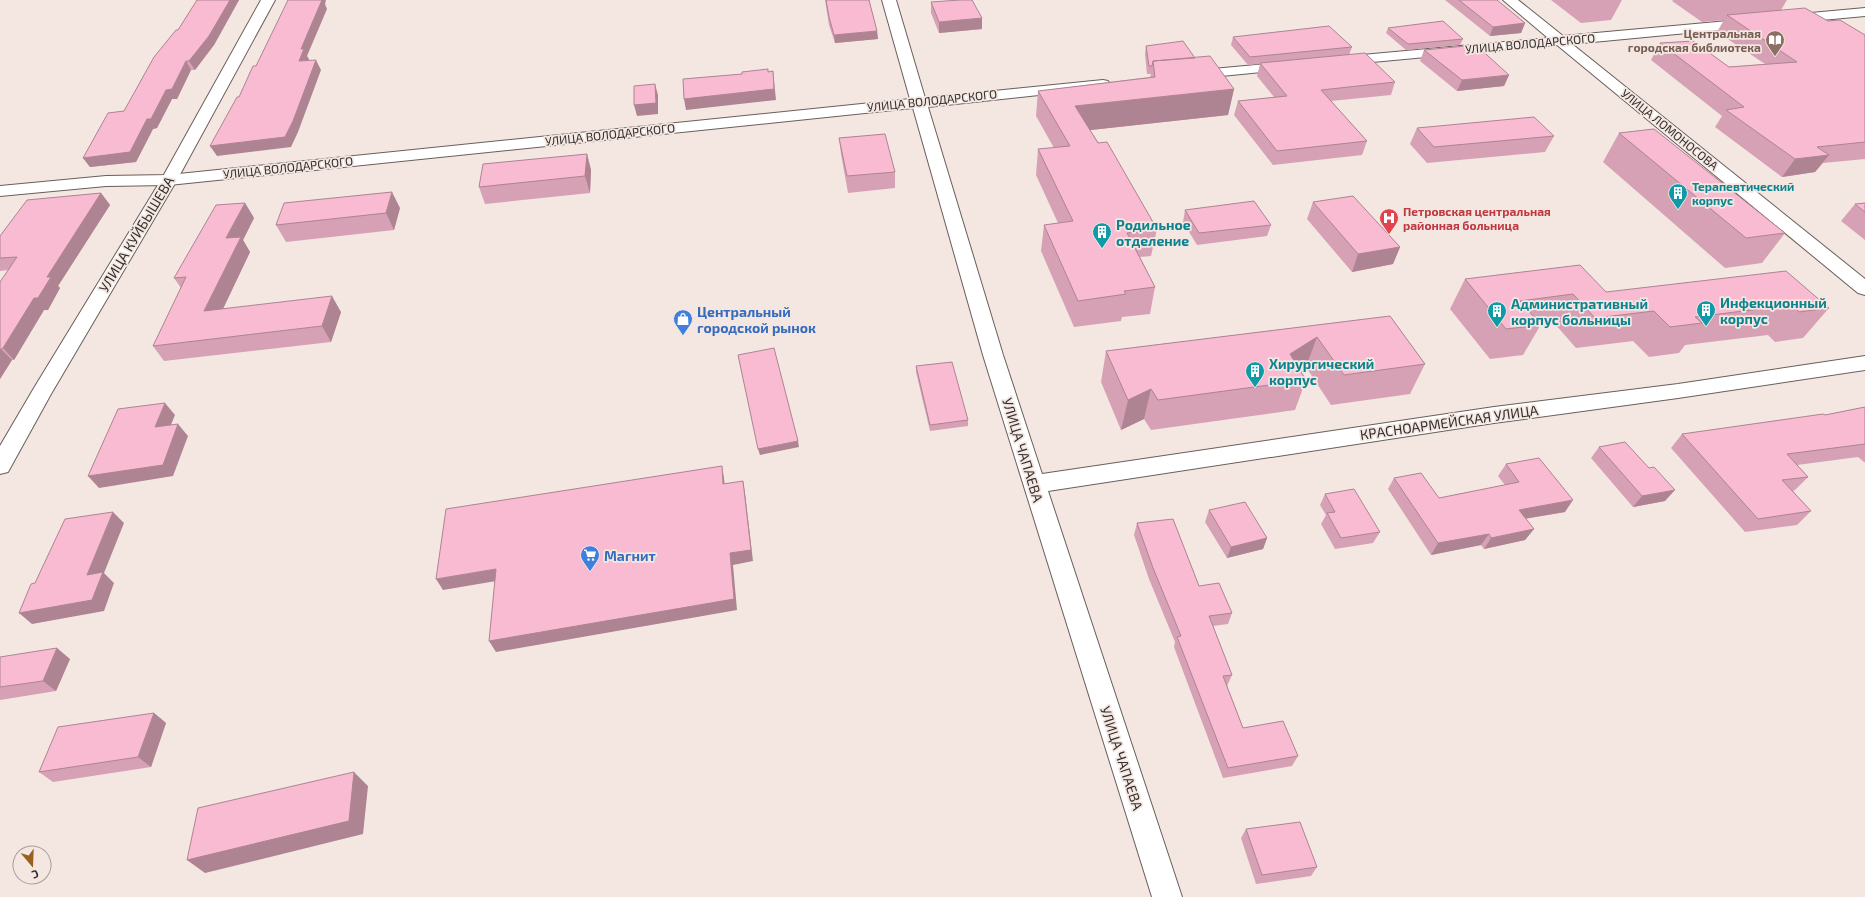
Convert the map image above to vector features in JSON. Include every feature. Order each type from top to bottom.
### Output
[{"type":"street","name":"УЛИЦА КУЙБЫШЕВА","points":[[0,466],[69,345],[169,180],[268,0]]},
{"type":"street","name":"УЛИЦА ЧАПАЕВА","points":[[889,0],[993,355],[1167,897]]},
{"type":"street","name":"УЛИЦА ЛОМОНОСОВА","points":[[1510,0],[1865,289]]},
{"type":"street","points":[[1832,3],[1865,23]]},
{"type":"street","name":"УЛИЦА ВОЛОДАРСКОГО","points":[[1323,62],[1865,12]]},
{"type":"street","points":[[1180,76],[1299,65]]},
{"type":"street","name":"УЛИЦА ВОЛОДАРСКОГО","points":[[0,191],[106,181],[169,180],[1117,82]]},
{"type":"street","name":"КРАСНОАРМЕЙСКАЯ УЛИЦА","points":[[1034,484],[1494,415],[1678,391],[1865,363]]},
{"type":"building","points":[[197,0],[230,0],[209,36],[189,61],[186,61],[172,89],[166,90],[151,119],[147,119],[130,152],[83,158],[108,113],[124,111],[154,57],[176,30],[178,30]]},
{"type":"building","points":[[288,0],[322,0],[301,49],[304,49],[299,61],[316,60],[293,121],[285,137],[210,146],[237,97],[239,97],[253,66],[256,66]]},
{"type":"building","points":[[826,0],[869,0],[877,31],[834,35]]},
{"type":"building","points":[[972,0],[982,18],[939,22],[931,2]]},
{"type":"building","points":[[1459,0],[1497,0],[1525,23],[1493,27]]},
{"type":"building","points":[[1805,8],[1828,21],[1840,20],[1865,35],[1865,142],[1817,147],[1829,155],[1795,159],[1726,110],[1744,107],[1660,43],[1693,41],[1729,67],[1797,62],[1727,15]]},
{"type":"building","points":[[1443,21],[1463,39],[1408,44],[1388,28]]},
{"type":"building","points":[[1329,26],[1352,47],[1250,57],[1233,37]]},
{"type":"building","points":[[1183,41],[1195,58],[1153,61],[1152,66],[1149,66],[1146,46]]},
{"type":"building","points":[[1476,45],[1509,75],[1462,80],[1424,50]]},
{"type":"building","points":[[1365,53],[1395,82],[1321,90],[1367,141],[1277,151],[1238,101],[1287,96],[1260,63]]},
{"type":"building","points":[[1210,56],[1234,89],[1075,106],[1098,143],[1107,142],[1157,229],[1127,233],[1155,287],[1124,291],[1126,294],[1078,301],[1044,225],[1073,221],[1038,149],[1070,146],[1038,91],[1155,77],[1153,61]]},
{"type":"building","points":[[768,69],[768,72],[773,71],[774,89],[684,99],[683,79],[742,74],[742,72]]},
{"type":"building","points":[[655,84],[656,103],[634,105],[634,86]]},
{"type":"building","points":[[1534,117],[1554,136],[1434,147],[1417,128]]},
{"type":"building","points":[[1654,129],[1785,233],[1746,238],[1619,133]]},
{"type":"building","points":[[885,134],[895,172],[847,176],[839,138]]},
{"type":"building","points":[[587,154],[585,176],[479,187],[483,164]]},
{"type":"building","points":[[392,192],[386,213],[276,225],[284,203]]},
{"type":"building","points":[[101,193],[47,277],[51,277],[38,298],[34,298],[3,348],[0,350],[0,282],[17,257],[0,258],[0,236],[27,200]]},
{"type":"building","points":[[1353,196],[1400,247],[1358,254],[1313,202]]},
{"type":"building","points":[[1254,201],[1271,225],[1199,233],[1185,210]]},
{"type":"building","points":[[245,203],[226,238],[241,237],[204,311],[332,296],[322,326],[153,346],[186,277],[174,278],[216,205]]},
{"type":"building","points":[[1865,203],[1865,212],[1855,204]]},
{"type":"building","points":[[1580,265],[1606,292],[1786,271],[1829,308],[1799,312],[1792,305],[1695,317],[1702,323],[1670,327],[1654,311],[1595,318],[1573,294],[1520,301],[1541,325],[1506,329],[1465,279]]},
{"type":"building","points":[[1390,316],[1425,364],[1344,375],[1317,337],[1290,354],[1306,380],[1158,400],[1151,389],[1128,400],[1106,351]]},
{"type":"building","points":[[774,348],[798,441],[758,449],[738,355]]},
{"type":"building","points":[[952,362],[968,420],[930,425],[916,366]]},
{"type":"building","points":[[165,403],[155,427],[178,424],[163,465],[88,476],[118,409]]},
{"type":"building","points":[[1865,407],[1865,444],[1787,454],[1808,477],[1782,480],[1811,511],[1758,519],[1682,434],[1823,414],[1825,415]]},
{"type":"building","points":[[1625,442],[1649,468],[1654,467],[1675,490],[1642,496],[1599,447]]},
{"type":"building","points":[[1539,458],[1573,500],[1519,510],[1534,529],[1491,538],[1489,534],[1438,543],[1394,478],[1421,473],[1439,498],[1519,482],[1506,464]]},
{"type":"building","name":"Магнит","points":[[722,466],[723,484],[743,481],[751,550],[730,553],[734,599],[489,641],[496,569],[436,579],[446,509]]},
{"type":"building","points":[[1354,489],[1380,532],[1341,538],[1327,513],[1335,512],[1325,494]]},
{"type":"building","points":[[1245,502],[1267,538],[1231,547],[1209,510]]},
{"type":"building","points":[[113,512],[87,575],[103,572],[92,600],[19,613],[31,584],[35,583],[65,519]]},
{"type":"building","points":[[1173,519],[1199,586],[1219,583],[1232,613],[1209,616],[1232,675],[1223,676],[1243,728],[1283,721],[1298,756],[1228,768],[1177,637],[1181,636],[1153,568],[1137,523]]},
{"type":"building","points":[[57,648],[43,681],[0,687],[0,657]]},
{"type":"building","points":[[154,713],[138,757],[39,772],[58,727]]},
{"type":"building","points":[[354,772],[349,821],[187,860],[198,808]]},
{"type":"building","points":[[1300,822],[1317,867],[1262,875],[1246,829]]},
{"type":"place","name":"Центральная городская библиотека","points":[[1775,57]]},
{"type":"place","name":"Терапевтический корпус","points":[[1678,210]]},
{"type":"place","name":"Петровская центральная районная больница","points":[[1389,235]]},
{"type":"place","name":"Родильное отделение","points":[[1102,249]]},
{"type":"place","name":"Инфекционный корпус","points":[[1706,327]]},
{"type":"place","name":"Административный корпус больницы","points":[[1497,328]]},
{"type":"place","name":"Центральный городской рынок","points":[[683,336]]},
{"type":"place","name":"Хирургический корпус","points":[[1255,388]]},
{"type":"place","name":"Магнит","points":[[590,572]]}]
